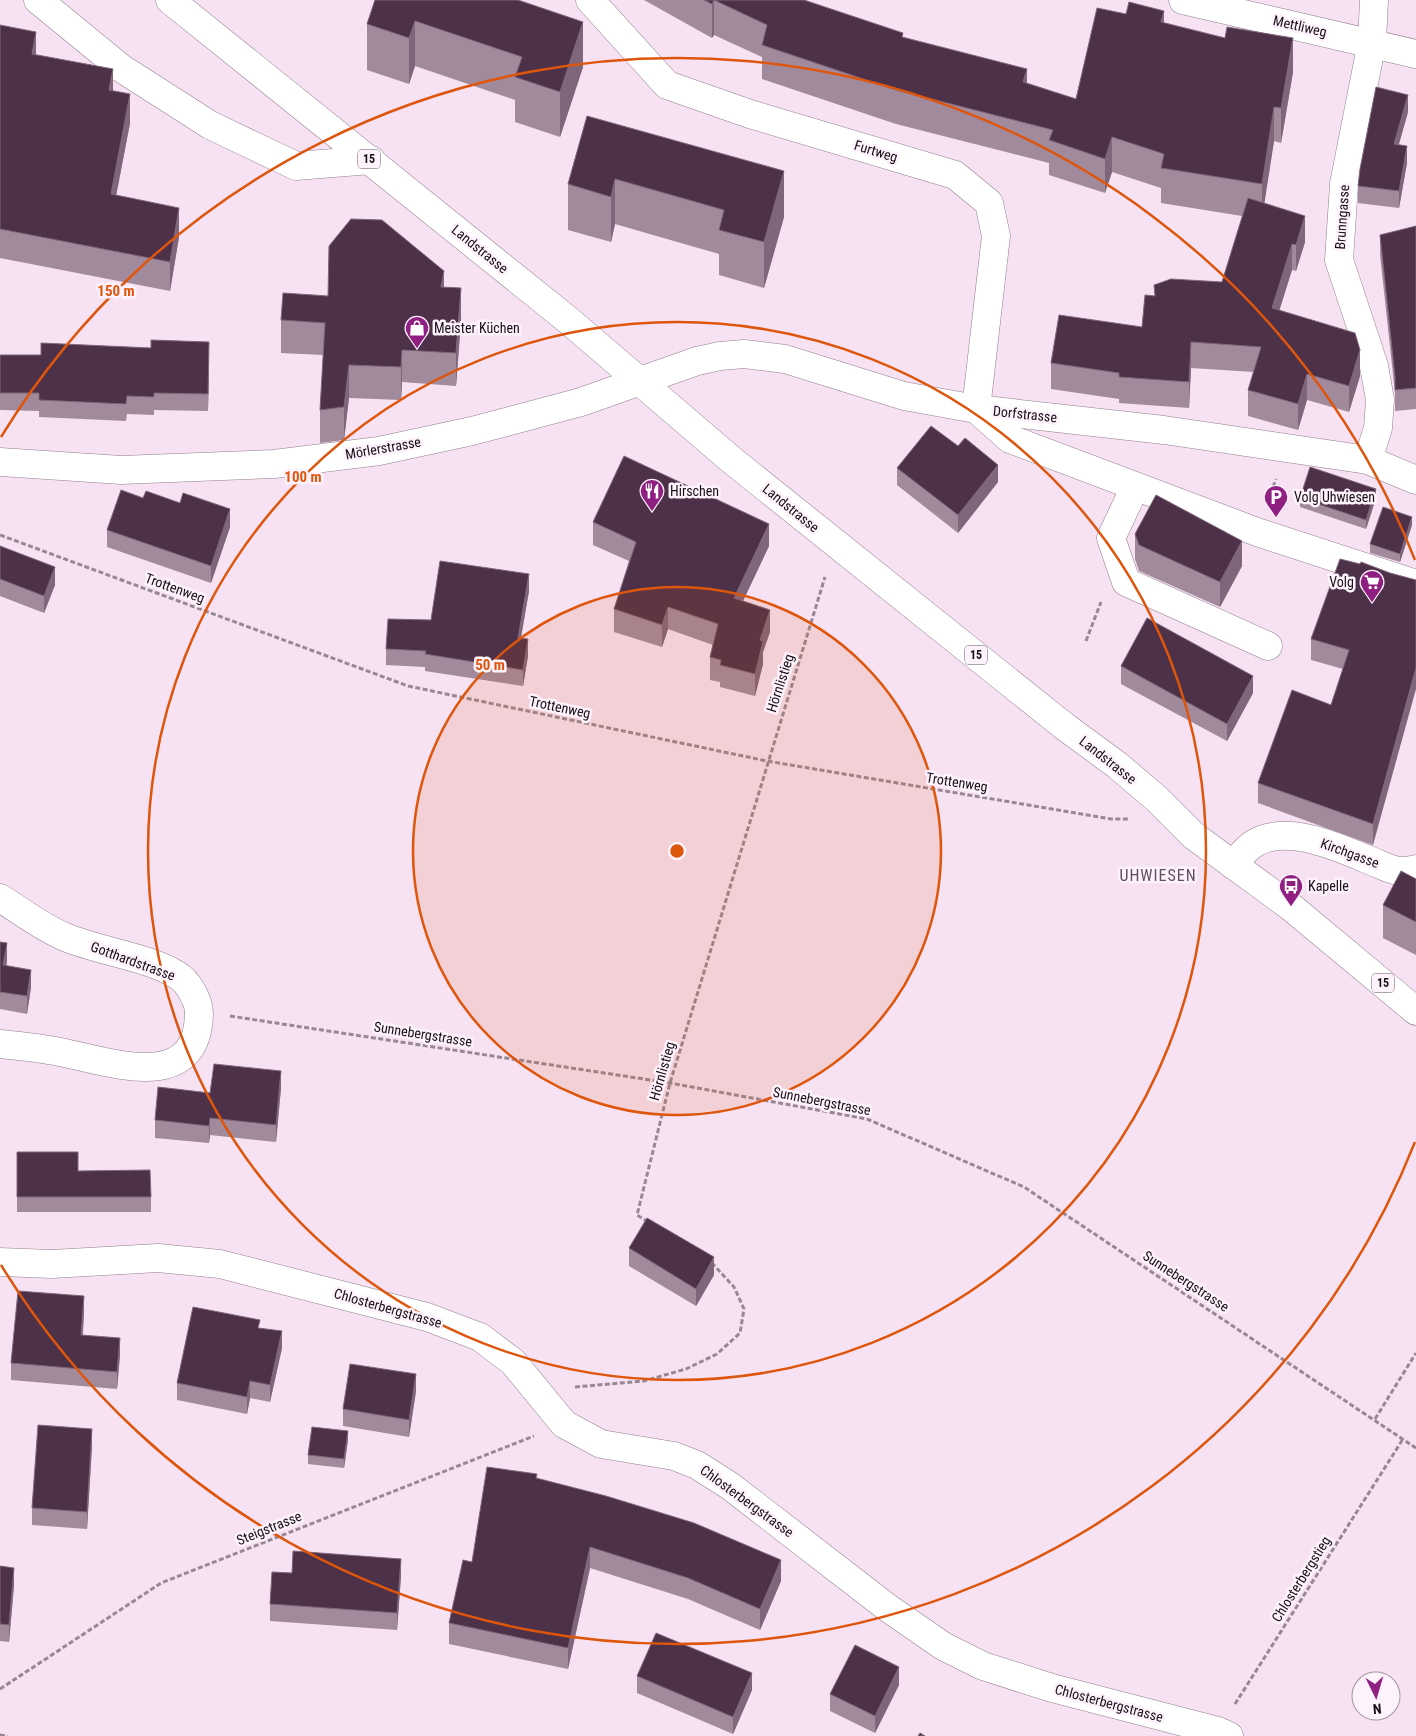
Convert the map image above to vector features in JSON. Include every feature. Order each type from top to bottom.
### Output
[{"type":"street","points":[[38,0],[121,68],[210,125],[270,154],[296,166],[371,160]]},
{"type":"street","name":"Landstrasse","points":[[170,0],[568,320],[638,382],[836,544],[1064,726],[1117,765],[1157,799],[1194,836],[1292,907],[1416,1010]]},
{"type":"street","name":"Furtweg","points":[[590,0],[667,85],[750,114],[955,175],[989,203],[996,236],[976,409]]},
{"type":"street","name":"Mettliweg","points":[[1183,0],[1372,42],[1416,54]]},
{"type":"street","name":"Brunngasse","points":[[1368,460],[1378,428],[1380,400],[1374,366],[1339,260],[1344,184],[1372,42],[1374,0]]},
{"type":"street","name":"Dorfstrasse","points":[[638,382],[697,361],[720,356],[744,354],[785,359],[904,396],[976,409],[1164,430],[1368,460],[1416,480]]},
{"type":"street","name":"Mörlerstrasse","points":[[0,462],[121,470],[274,464],[379,450],[472,431],[581,402],[638,382]]},
{"type":"street","points":[[976,409],[1010,439],[1257,532],[1416,584]]},
{"type":"street","points":[[1135,487],[1111,538],[1126,582],[1268,646]]},
{"type":"street","name":"Kirchgasse","points":[[1233,864],[1257,842],[1269,838],[1289,837],[1325,842],[1402,873],[1416,869]]},
{"type":"street","name":"Gotthardstrasse","points":[[0,898],[65,937],[178,975],[192,991],[200,1011]]},
{"type":"street","points":[[0,1044],[52,1050],[140,1069],[160,1066],[177,1061],[190,1051],[197,1034],[200,1011]]},
{"type":"street","name":"Chlosterbergstrasse","points":[[0,1262],[52,1264],[158,1258],[220,1264],[427,1317],[480,1337],[513,1362],[564,1424],[601,1444],[674,1456],[697,1465],[730,1486],[888,1608],[944,1646],[983,1666],[1052,1688],[1223,1734]]},
{"type":"path","points":[[1257,532],[1279,472]]},
{"type":"path","name":"Trottenweg","points":[[0,535],[408,686],[767,761],[1111,819],[1136,819]]},
{"type":"path","name":"Hörnlistieg","points":[[653,1225],[637,1215],[670,1083],[827,570]]},
{"type":"path","name":"Sunnebergstrasse","points":[[200,1011],[670,1083],[867,1119],[1024,1187],[1416,1448]]},
{"type":"path","points":[[545,1400],[578,1386],[644,1381],[686,1369],[717,1354],[740,1333],[744,1309],[734,1286],[717,1266],[709,1261]]},
{"type":"path","points":[[1375,1419],[1416,1353]]},
{"type":"path","name":"Steigstrasse","points":[[0,1689],[161,1583],[564,1424]]},
{"type":"path","name":"Chlosterbergstieg","points":[[1223,1734],[1403,1439]]},
{"type":"path","points":[[0,1735],[8,1736]]},
{"type":"building","points":[[375,0],[518,0],[583,22],[560,92],[515,77],[522,57],[415,21],[409,38],[367,24]]},
{"type":"building","points":[[704,0],[714,0],[712,4]]},
{"type":"building","points":[[714,0],[804,0],[903,33],[902,37],[1027,69],[1023,82],[1076,99],[1097,8],[1126,14],[1129,2],[1164,11],[1161,22],[1225,38],[1227,27],[1293,38],[1281,108],[1274,107],[1262,184],[1161,168],[1164,154],[1112,137],[1105,159],[1049,140],[1053,130],[896,90],[762,45],[767,25]]},
{"type":"building","points":[[0,25],[36,32],[32,54],[113,69],[109,90],[130,94],[111,194],[179,208],[170,262],[0,229]]},
{"type":"building","points":[[1376,87],[1408,95],[1394,144],[1407,146],[1399,191],[1358,186]]},
{"type":"building","points":[[587,116],[784,171],[764,242],[719,230],[724,210],[615,179],[611,197],[568,184]]},
{"type":"building","points":[[1248,198],[1305,216],[1296,245],[1292,244],[1272,308],[1355,333],[1360,350],[1349,386],[1307,374],[1298,404],[1248,390],[1261,347],[1191,342],[1189,382],[1119,377],[1119,373],[1051,363],[1059,315],[1142,327],[1145,295],[1155,296],[1154,285],[1171,279],[1222,282]]},
{"type":"building","points":[[351,219],[382,220],[444,271],[441,287],[461,288],[456,353],[402,350],[401,367],[349,365],[344,407],[320,410],[325,323],[281,320],[283,293],[328,296],[329,246]]},
{"type":"building","points":[[1416,226],[1416,388],[1395,390],[1380,235]]},
{"type":"building","points":[[151,340],[209,342],[208,394],[154,393],[154,397],[127,396],[126,404],[39,400],[39,393],[0,393],[0,355],[41,355],[41,343],[151,348]]},
{"type":"building","points":[[931,426],[958,446],[965,438],[998,465],[958,515],[897,468]]},
{"type":"building","points":[[624,456],[769,524],[734,598],[770,610],[760,640],[763,641],[755,674],[720,665],[721,660],[710,657],[718,624],[668,607],[662,625],[614,609],[636,542],[593,522]]},
{"type":"building","points":[[1310,467],[1376,489],[1366,520],[1300,498]]},
{"type":"building","points":[[121,490],[143,498],[146,491],[180,503],[183,493],[230,509],[211,566],[107,530]]},
{"type":"building","points":[[1156,495],[1242,541],[1220,582],[1139,545],[1135,534]]},
{"type":"building","points":[[1383,507],[1412,517],[1400,554],[1370,544]]},
{"type":"building","points":[[0,546],[55,567],[44,596],[0,579]]},
{"type":"building","points":[[1340,559],[1360,564],[1361,562],[1416,580],[1416,668],[1373,824],[1258,783],[1292,690],[1331,705],[1349,650],[1311,639]]},
{"type":"building","points":[[440,561],[529,574],[518,638],[528,639],[523,670],[425,654],[426,651],[386,649],[388,619],[431,620]]},
{"type":"building","points":[[1147,618],[1253,676],[1227,724],[1121,666]]},
{"type":"building","points":[[1401,871],[1416,879],[1416,922],[1383,905]]},
{"type":"building","points":[[0,942],[7,943],[3,965],[31,970],[27,996],[0,992]]},
{"type":"building","points":[[214,1064],[281,1071],[276,1125],[210,1118],[209,1126],[155,1120],[158,1087],[210,1093]]},
{"type":"building","points":[[17,1152],[78,1152],[78,1171],[150,1170],[151,1197],[17,1197]]},
{"type":"building","points":[[647,1218],[714,1257],[696,1289],[629,1248]]},
{"type":"building","points":[[18,1291],[84,1296],[81,1335],[120,1338],[117,1372],[11,1363]]},
{"type":"building","points":[[193,1307],[260,1320],[258,1328],[282,1331],[270,1385],[250,1381],[247,1397],[177,1383]]},
{"type":"building","points":[[350,1364],[416,1374],[409,1420],[343,1409]]},
{"type":"building","points":[[38,1425],[92,1429],[87,1512],[32,1508]]},
{"type":"building","points":[[312,1427],[348,1431],[344,1459],[308,1455]]},
{"type":"building","points":[[487,1467],[537,1474],[536,1478],[606,1496],[694,1523],[781,1560],[760,1609],[688,1578],[590,1547],[568,1648],[449,1623],[463,1560],[472,1562]]},
{"type":"building","points":[[293,1551],[401,1559],[397,1613],[270,1604],[272,1572],[292,1573]]},
{"type":"building","points":[[0,1566],[14,1568],[9,1625],[0,1624]]},
{"type":"building","points":[[656,1633],[752,1673],[733,1717],[637,1676]]},
{"type":"building","points":[[855,1645],[899,1667],[875,1716],[830,1694]]},
{"type":"place","name":"Meister Küchen","points":[[417,349]]},
{"type":"place","name":"Hirschen","points":[[652,512]]},
{"type":"place","name":"Volg Uhwiesen","points":[[1276,518]]},
{"type":"place","name":"Volg","points":[[1372,603]]},
{"type":"place","name":"Kapelle","points":[[1291,907]]},
{"type":"district","name":"UHWIESEN","points":[[1158,875]]}]
